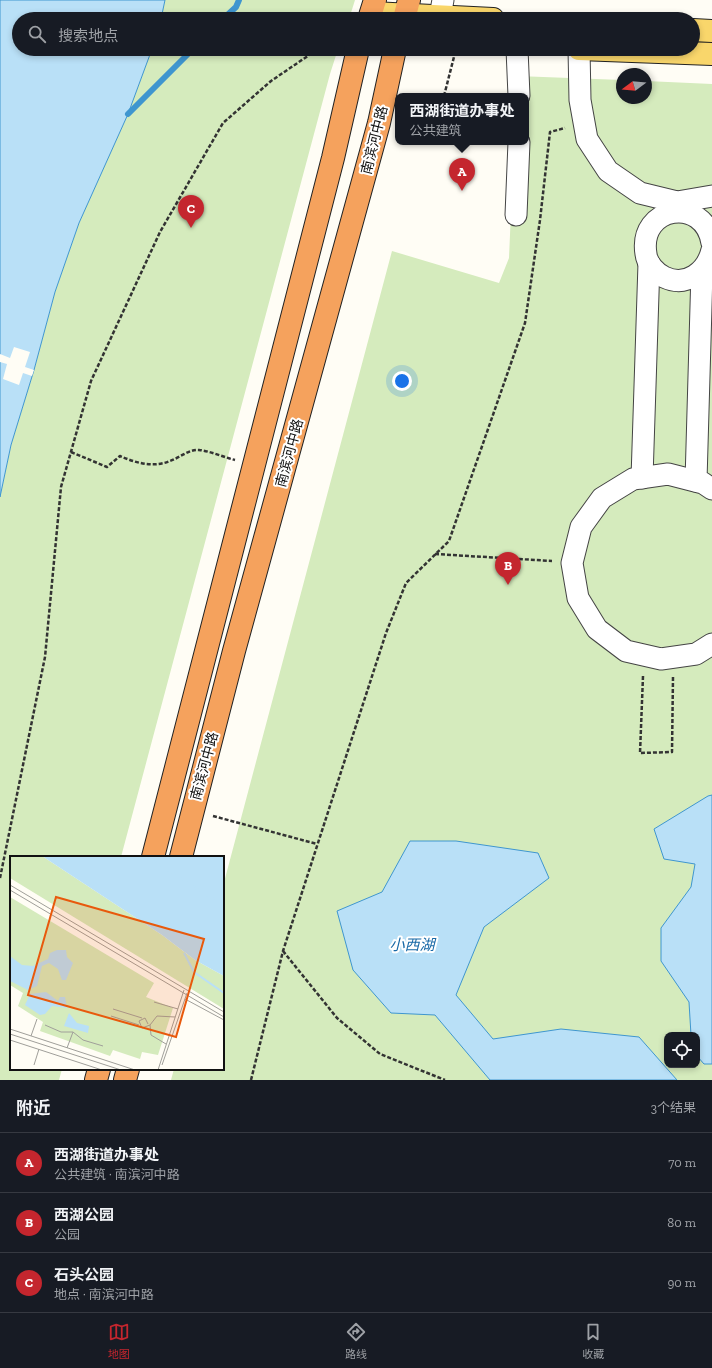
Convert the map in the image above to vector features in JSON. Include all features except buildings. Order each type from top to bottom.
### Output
[{"type":"highway","name":"南滨河中路","points":[[153,856],[333,158],[356,56]]},
{"type":"highway","name":"南滨河中路","points":[[181,856],[234,651],[379,123],[393,56]]},
{"type":"highway","points":[[96,1080],[99,1070]]},
{"type":"highway","points":[[125,1080],[128,1070]]},
{"type":"main road","points":[[372,11],[406,11],[442,8],[461,12]]},
{"type":"main road","points":[[700,30],[712,30]]},
{"type":"main road","points":[[700,54],[712,54]]},
{"type":"street","points":[[517,56],[519,93]]},
{"type":"street","points":[[579,56],[580,100],[587,139],[608,171],[640,193],[678,207],[692,214],[703,222],[710,234],[712,243]]},
{"type":"street","points":[[516,215],[519,145]]},
{"type":"street","points":[[712,196],[678,207],[655,221],[647,232],[644,245],[646,258],[653,269],[664,277],[677,280],[690,278],[702,271],[709,260],[712,250]]},
{"type":"street","points":[[642,478],[649,263]]},
{"type":"street","points":[[702,271],[704,485],[668,474],[633,479],[602,498],[581,527],[572,563],[578,598],[597,629],[626,651],[661,659],[696,654],[712,644]]},
{"type":"path","points":[[0,878],[46,657],[61,487],[91,381],[160,232],[223,123],[271,81],[308,56]]},
{"type":"path","points":[[445,93],[454,56]]},
{"type":"path","points":[[251,1080],[283,951],[386,633],[406,583],[449,541],[525,323],[540,220],[550,132],[584,123]]},
{"type":"path","points":[[71,452],[108,468],[120,456],[136,463],[153,464],[170,461],[185,453],[198,450],[254,465]]},
{"type":"path","points":[[435,554],[572,563]]},
{"type":"path","points":[[644,655],[640,753],[672,752],[673,657]]},
{"type":"path","points":[[193,810],[317,844]]},
{"type":"path","points":[[283,951],[337,1018],[380,1054],[445,1080]]},
{"type":"green space","points":[[165,0],[355,0],[351,12],[162,12]]},
{"type":"green space","points":[[149,56],[336,56],[121,856],[10,856],[10,1070],[62,1070],[59,1080],[0,1080],[0,497],[11,445],[34,370],[55,292],[79,223],[128,114]]},
{"type":"green space","points":[[517,76],[616,80],[616,104],[652,104],[652,81],[712,84],[712,1080],[171,1080],[174,1070],[224,1070],[224,882],[392,251],[499,283],[509,258],[514,145],[529,145],[529,93],[525,93]]},
{"type":"water","points":[[0,0],[165,0],[162,12],[12,12],[12,56],[149,56],[128,114],[79,223],[55,292],[34,370],[11,445],[0,497]]},
{"type":"water","points":[[712,795],[712,1064],[704,1064],[700,1059],[700,1032],[691,1032],[689,1002],[661,961],[661,928],[691,887],[695,864],[664,859],[654,829]]},
{"type":"water","name":"小西湖","points":[[410,841],[456,841],[538,853],[549,878],[484,927],[456,995],[493,1039],[561,1029],[639,1037],[664,1065],[664,1068],[666,1068],[677,1080],[490,1080],[435,1015],[391,1013],[353,970],[337,911],[382,892]]},
{"type":"pier","points":[[14,347],[30,352],[25,367],[34,370],[32,376],[23,373],[19,385],[3,379],[7,364],[0,362],[0,354],[10,358]]},
{"type":"waterway","points":[[231,12],[236,7],[239,0]]},
{"type":"waterway","points":[[128,114],[186,56]]},
{"type":"place","name":"西湖街道办事处","points":[[462,191]]},
{"type":"place","name":"石头公园","points":[[191,228]]},
{"type":"place","name":"西湖公园","points":[[508,585]]}]
